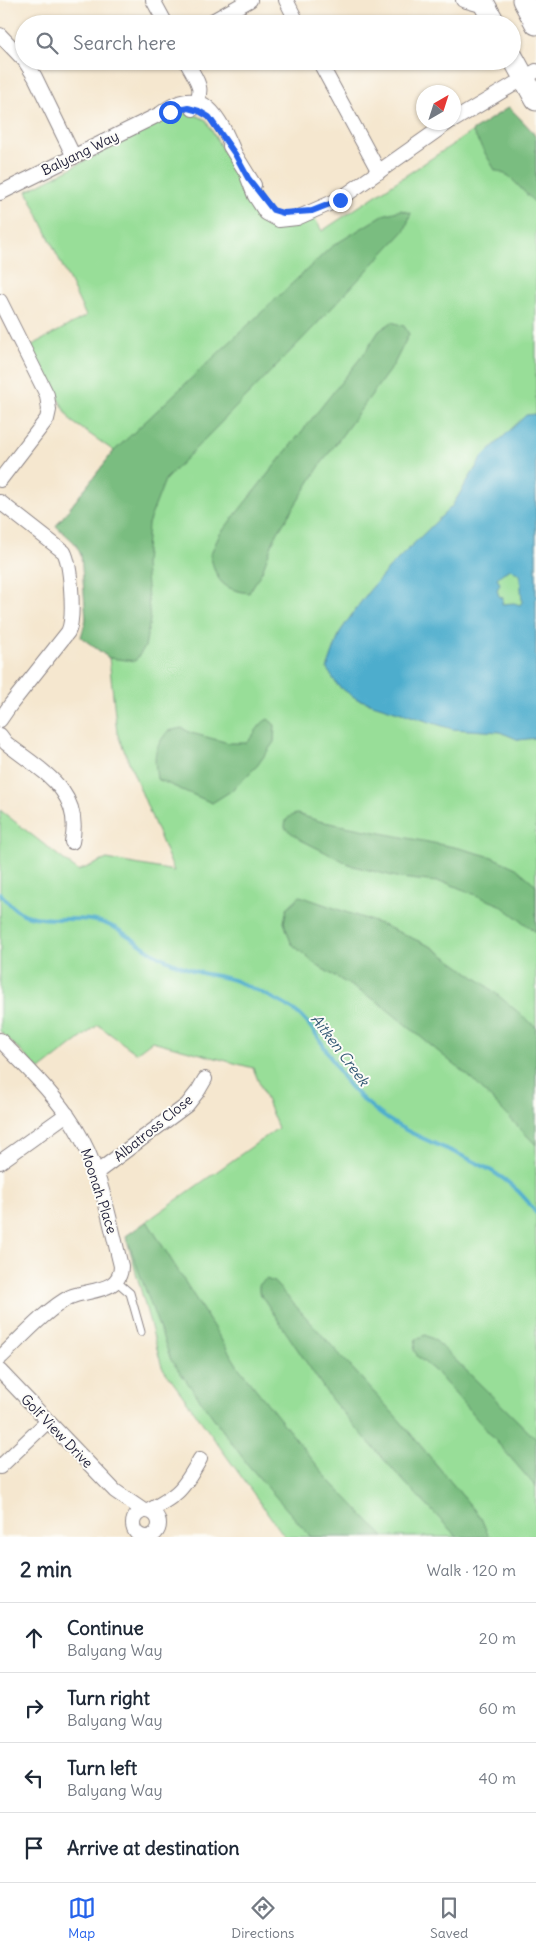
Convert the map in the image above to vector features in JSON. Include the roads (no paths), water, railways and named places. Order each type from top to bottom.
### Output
[{"type":"main road","points":[[523,0],[536,24]]},
{"type":"main road","points":[[521,66],[530,75],[536,100]]},
{"type":"street","points":[[153,0],[161,15]]},
{"type":"street","points":[[223,15],[250,0]]},
{"type":"street","points":[[286,0],[294,15]]},
{"type":"street","points":[[464,0],[487,10]]},
{"type":"street","points":[[0,35],[15,51]]},
{"type":"street","points":[[30,70],[74,156]]},
{"type":"street","points":[[191,70],[195,77],[194,104],[209,117],[235,154],[248,178],[273,210],[283,213],[312,211],[340,200],[438,130]]},
{"type":"street","points":[[324,70],[379,172]]},
{"type":"street","points":[[461,116],[530,75]]},
{"type":"street","name":"Balyang Way","points":[[0,193],[160,114],[194,104]]},
{"type":"street","points":[[0,301],[47,395],[49,410],[47,419],[0,480]]},
{"type":"street","points":[[0,502],[64,552],[68,563],[72,617],[68,632],[0,720]]},
{"type":"street","points":[[0,735],[6,743],[63,790],[75,821],[72,842]]},
{"type":"street","name":"Moonah Place","points":[[0,1040],[50,1093],[67,1114],[83,1142],[96,1172],[121,1266],[121,1272],[116,1281]]},
{"type":"street","name":"Albatross Close","points":[[96,1172],[187,1105],[205,1079]]},
{"type":"street","points":[[0,1162],[67,1114]]},
{"type":"street","points":[[0,1358],[63,1300],[109,1286],[116,1281]]},
{"type":"street","name":"Golf View Drive","points":[[0,1371],[115,1491],[155,1515],[156,1532]]},
{"type":"street","points":[[0,1467],[48,1421]]},
{"type":"street","points":[[172,1498],[137,1514],[135,1532],[156,1532],[172,1498],[190,1478],[200,1459]]},
{"type":"street","name":"Golf View Drive","points":[[115,1491],[135,1532]]},
{"type":"lane","points":[[116,1281],[130,1293],[140,1332]]},
{"type":"water","points":[[536,414],[536,738],[519,740],[500,732],[452,729],[357,699],[338,686],[327,669],[340,632],[369,591],[389,568],[452,506],[483,456],[526,415]],"holes":[[[511,569],[520,575],[522,602],[520,605],[514,603],[502,604],[503,598],[499,596],[497,590],[500,584],[497,578]]]},
{"type":"waterway","name":"Aitken Creek","points":[[0,893],[15,908],[26,915],[36,918],[79,919],[101,922],[117,929],[153,953],[183,967],[233,980],[289,1007],[307,1023],[319,1038],[347,1083],[369,1105],[393,1123],[415,1135],[459,1154],[502,1177],[520,1193],[536,1213]]}]
